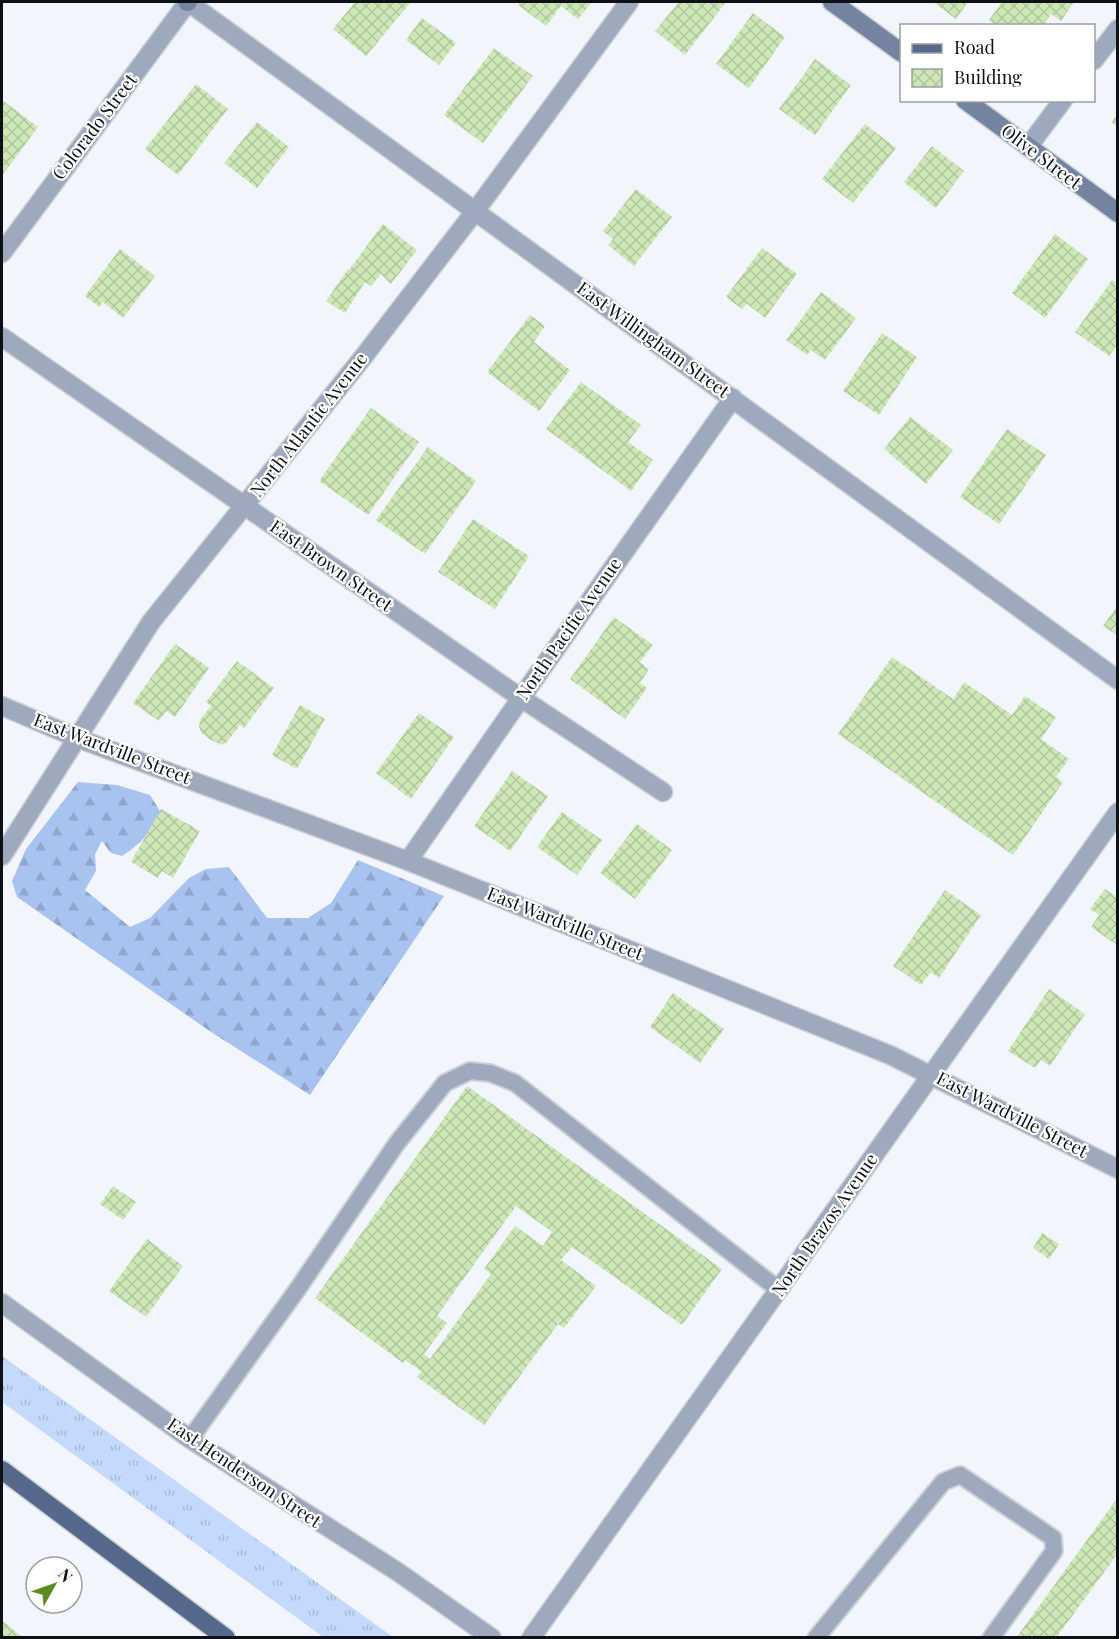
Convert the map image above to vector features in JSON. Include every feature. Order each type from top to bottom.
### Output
[{"type":"main road","points":[[2,1470],[226,1638]]},
{"type":"street","name":"East Willingham Street","points":[[188,2],[1118,680]]},
{"type":"street","name":"Colorado Street","points":[[2,253],[188,2]]},
{"type":"street","name":"North Atlantic Avenue","points":[[2,856],[151,622],[364,356],[476,210],[629,2]]},
{"type":"street","points":[[832,2],[900,52]]},
{"type":"street","points":[[1095,59],[1118,29]]},
{"type":"street","name":"Olive Street","points":[[968,102],[1118,213]]},
{"type":"street","points":[[1028,147],[1062,102]]},
{"type":"street","name":"East Brown Street","points":[[2,338],[521,698],[663,792]]},
{"type":"street","name":"North Pacific Avenue","points":[[408,861],[733,398]]},
{"type":"street","name":"East Wardville Street","points":[[2,706],[77,738],[408,861],[890,1055],[1118,1169]]},
{"type":"street","name":"North Brazos Avenue","points":[[531,1638],[1118,812]]},
{"type":"street","name":"East Henderson Street","points":[[2,1303],[190,1440],[398,1572],[492,1638]]},
{"type":"lane","points":[[190,1440],[397,1143],[445,1083],[470,1071],[490,1073],[515,1083],[779,1290]]},
{"type":"lane","points":[[816,1638],[943,1482],[960,1475],[1053,1538],[1054,1551],[991,1638]]},
{"type":"green space","points":[[78,782],[117,785],[150,795],[160,811],[145,837],[122,856],[111,853],[102,841],[95,854],[96,871],[85,890],[130,927],[150,918],[189,878],[206,869],[229,867],[267,918],[308,918],[331,903],[358,860],[444,896],[310,1095],[211,1032],[17,897],[12,881],[26,849]]},
{"type":"green space","points":[[2,1356],[393,1637],[323,1637],[2,1402]]},
{"type":"building","points":[[355,2],[411,2],[366,56],[333,29]]},
{"type":"building","points":[[521,2],[592,2],[578,19],[561,6],[546,26],[518,5]]},
{"type":"building","points":[[679,2],[726,2],[685,55],[655,31]]},
{"type":"building","points":[[933,2],[968,2],[956,19]]},
{"type":"building","points":[[1002,2],[1074,2],[1061,21],[1051,14],[1044,24],[994,24],[989,20]]},
{"type":"building","points":[[753,13],[785,37],[749,88],[716,64]]},
{"type":"building","points":[[422,18],[456,43],[439,65],[406,40]]},
{"type":"building","points":[[494,48],[533,76],[483,143],[444,115]]},
{"type":"building","points":[[815,59],[851,85],[815,135],[779,109]]},
{"type":"building","points":[[196,84],[228,109],[178,175],[145,149]]},
{"type":"building","points":[[2,100],[38,127],[2,176]]},
{"type":"building","points":[[1118,114],[1118,127],[1111,122]]},
{"type":"building","points":[[257,122],[289,147],[257,188],[224,163]]},
{"type":"building","points":[[865,124],[896,148],[853,203],[822,179]]},
{"type":"building","points":[[932,146],[964,171],[936,208],[904,182]]},
{"type":"building","points":[[636,189],[672,217],[634,266],[608,245],[613,239],[603,231]]},
{"type":"building","points":[[383,224],[417,250],[391,284],[381,274],[371,286],[365,282],[345,313],[326,301]]},
{"type":"building","points":[[1055,234],[1088,259],[1045,318],[1012,293]]},
{"type":"building","points":[[762,248],[797,274],[765,318],[747,304],[742,309],[726,297]]},
{"type":"building","points":[[120,249],[155,276],[123,318],[103,302],[99,307],[85,296]]},
{"type":"building","points":[[1112,280],[1118,284],[1118,344],[1109,356],[1075,332]]},
{"type":"building","points":[[821,292],[856,318],[825,360],[811,350],[807,355],[786,340]]},
{"type":"building","points":[[530,315],[545,326],[534,342],[570,370],[539,411],[487,372]]},
{"type":"building","points":[[882,333],[917,357],[879,415],[843,391]]},
{"type":"building","points":[[581,382],[641,425],[628,442],[653,460],[631,491],[546,429]]},
{"type":"building","points":[[371,408],[419,442],[368,515],[319,481]]},
{"type":"building","points":[[910,417],[953,450],[926,484],[884,449]]},
{"type":"building","points":[[1007,429],[1046,455],[999,524],[960,497]]},
{"type":"building","points":[[428,447],[476,481],[425,554],[376,520]]},
{"type":"building","points":[[473,519],[529,556],[495,609],[438,572]]},
{"type":"building","points":[[1118,605],[1118,634],[1117,635],[1103,626]]},
{"type":"building","points":[[614,617],[653,645],[640,662],[649,669],[640,683],[647,688],[625,719],[570,679]]},
{"type":"building","points":[[175,644],[209,668],[175,717],[166,711],[159,721],[133,703]]},
{"type":"building","points":[[892,657],[953,699],[964,682],[1012,715],[1025,696],[1056,717],[1041,739],[1069,759],[1056,777],[1063,782],[1013,855],[838,734]]},
{"type":"building","points":[[237,661],[274,688],[244,728],[240,725],[226,743],[221,745],[201,732],[200,720],[211,706],[206,702]]},
{"type":"building","points":[[300,705],[325,719],[297,769],[272,755]]},
{"type":"building","points":[[419,713],[454,737],[411,799],[376,773]]},
{"type":"building","points":[[512,771],[548,796],[510,851],[474,826]]},
{"type":"building","points":[[161,809],[200,831],[173,878],[162,871],[158,878],[131,862]]},
{"type":"building","points":[[562,812],[602,840],[577,875],[537,847]]},
{"type":"building","points":[[637,824],[672,850],[635,899],[600,873]]},
{"type":"building","points":[[1105,889],[1118,898],[1118,946],[1091,927],[1099,915],[1090,909]]},
{"type":"building","points":[[945,890],[981,915],[939,978],[931,972],[921,985],[893,966]]},
{"type":"building","points":[[1049,989],[1085,1014],[1050,1066],[1041,1060],[1035,1068],[1008,1051]]},
{"type":"building","points":[[673,993],[724,1029],[700,1063],[650,1027]]},
{"type":"building","points":[[467,1086],[722,1269],[682,1325],[572,1247],[561,1260],[596,1286],[564,1328],[558,1324],[484,1425],[417,1377],[421,1371],[405,1360],[403,1363],[315,1298]],"holes":[[[516,1206],[552,1232],[543,1246],[515,1226],[484,1269],[491,1274],[430,1359],[424,1354],[447,1323],[437,1316]]]},
{"type":"building","points":[[113,1186],[136,1202],[123,1220],[100,1204]]},
{"type":"building","points":[[1042,1233],[1059,1244],[1049,1259],[1033,1248]]},
{"type":"building","points":[[147,1239],[183,1266],[146,1317],[109,1291]]},
{"type":"building","points":[[1116,1500],[1118,1553],[1056,1638],[1016,1638]]},
{"type":"building","points":[[2,1620],[23,1638],[2,1638]]}]
